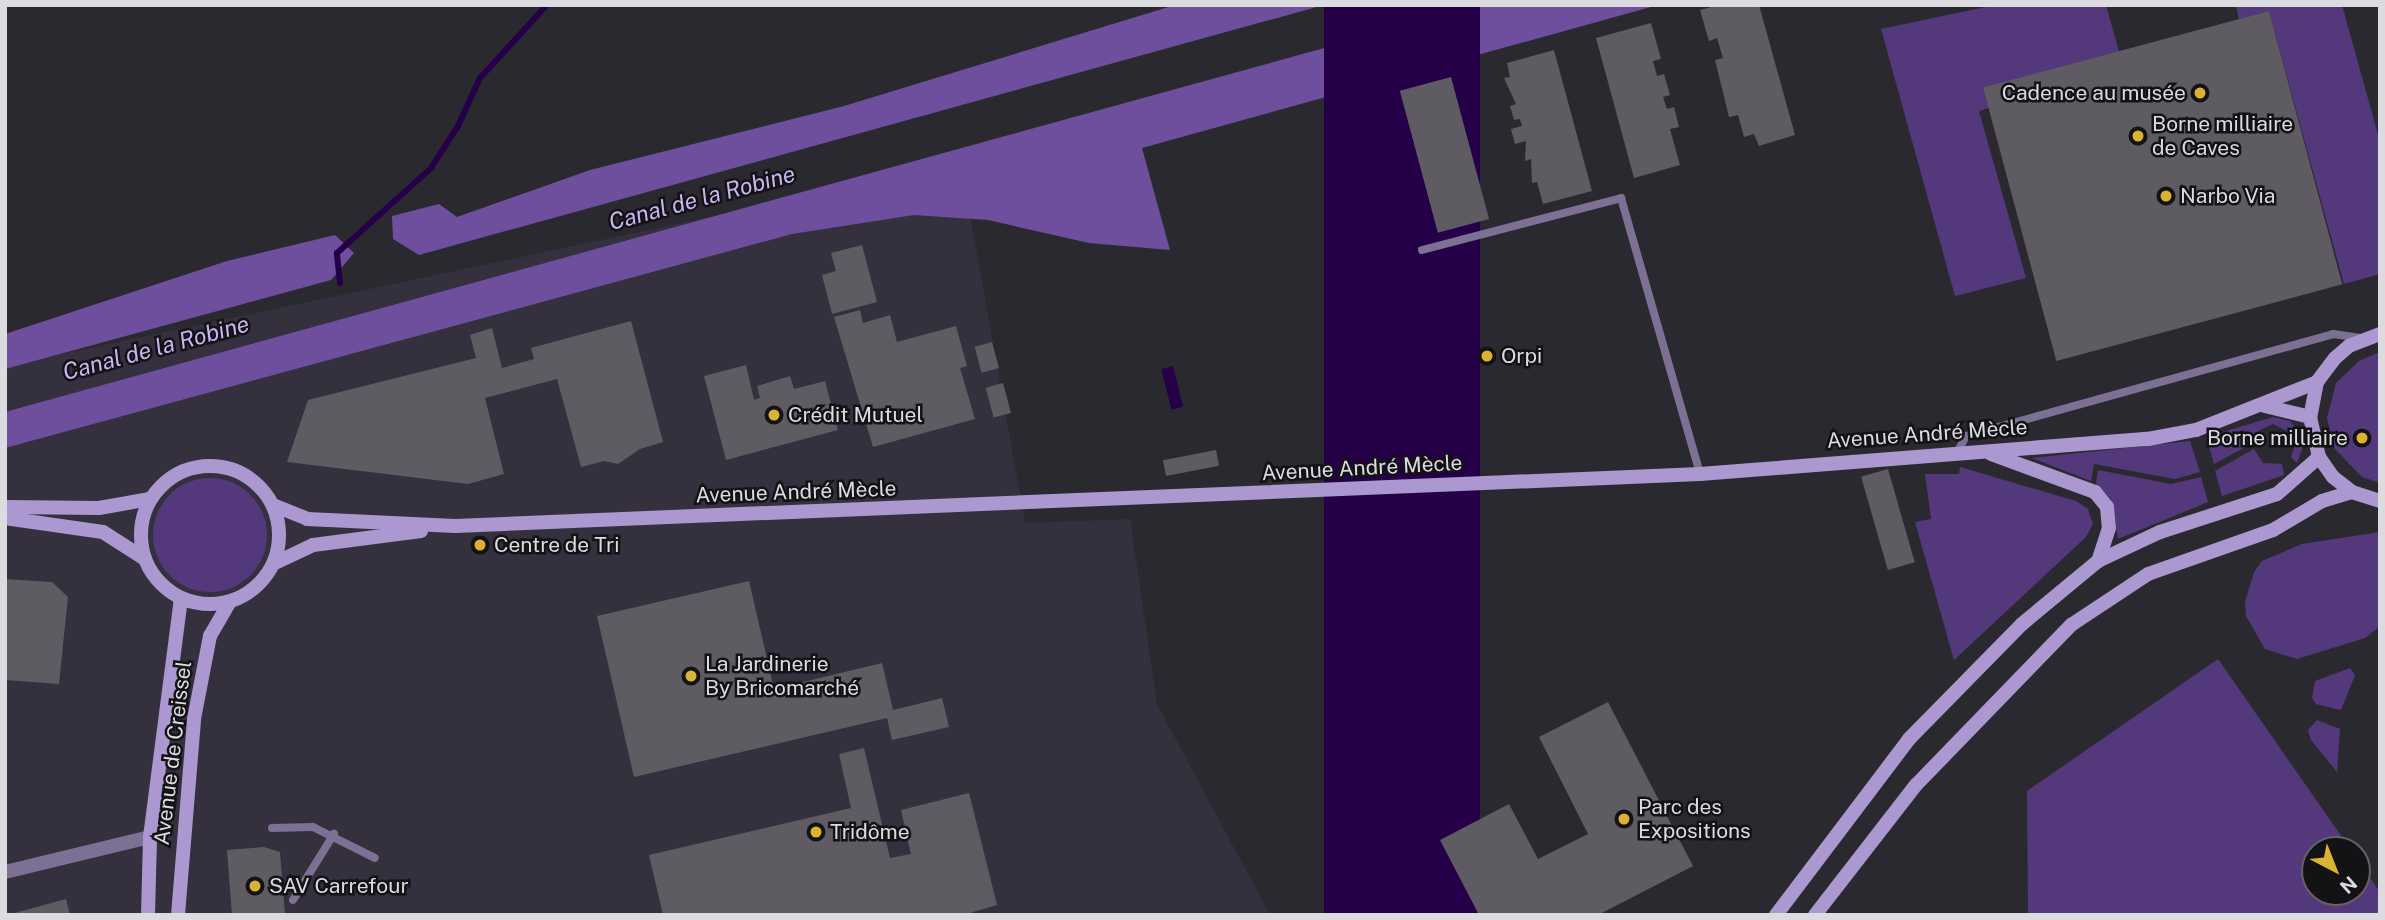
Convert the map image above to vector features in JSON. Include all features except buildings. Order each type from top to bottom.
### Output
[{"type":"street","points":[[2380,334],[2364,339],[2335,358],[2318,383],[2310,416],[2319,457],[2333,477],[2352,492],[2380,501]]},
{"type":"street","name":"Avenue André Mècle","points":[[273,505],[307,519],[455,526],[1700,474],[1958,451],[2148,439],[2196,430],[2265,406],[2318,383]]},
{"type":"street","points":[[2265,406],[2310,416]]},
{"type":"street","points":[[1983,451],[2095,492],[2107,507],[2109,528],[2098,561]]},
{"type":"street","points":[[1776,915],[1866,790],[1909,739],[2022,624],[2098,561],[2160,532],[2277,494],[2319,457]]},
{"type":"street","points":[[203,466],[244,474],[273,505],[279,545],[273,564],[255,587],[230,602],[197,603],[181,598],[153,575],[145,559],[143,518],[150,499],[173,477],[203,466]]},
{"type":"street","points":[[1815,915],[1916,785],[2071,625],[2148,574],[2273,530],[2322,501],[2352,492]]},
{"type":"street","points":[[5,507],[99,508],[150,499]]},
{"type":"street","points":[[5,518],[103,532],[145,559]]},
{"type":"street","name":"Avenue André Mècle","points":[[273,564],[313,545],[455,526]]},
{"type":"street","name":"Avenue de Creissel","points":[[148,915],[150,836],[181,598]]},
{"type":"street","name":"Avenue de Creissel","points":[[178,915],[194,719],[210,636],[230,602]]},
{"type":"street","points":[[5,872],[150,836]]},
{"type":"lane","points":[[1422,250],[1621,198],[1700,474]]},
{"type":"lane","points":[[1958,451],[1966,436],[2333,334],[2364,339]]},
{"type":"lane","points":[[272,828],[313,827],[334,834],[375,858]]},
{"type":"lane","points":[[293,900],[334,834]]},
{"type":"shaded area","points":[[1175,5],[1324,5],[419,255],[393,239],[392,216],[439,204],[457,217],[590,170],[844,106]]},
{"type":"shaded area","points":[[1480,5],[1658,5],[1142,148],[1170,250],[1089,243],[988,220],[914,215],[792,234],[5,448],[5,412]]},
{"type":"shaded area","points":[[1995,5],[2106,5],[2119,52],[1984,90],[1989,108],[1979,111],[2026,278],[1955,296],[1881,29]]},
{"type":"shaded area","points":[[2236,5],[2342,5],[2380,142],[2380,274],[2344,284],[2269,11],[2239,19]]},
{"type":"shaded area","points":[[961,164],[1025,523],[1130,519],[1157,704],[1270,915],[5,915],[5,366]]},
{"type":"shaded area","points":[[335,235],[354,253],[331,280],[5,369],[5,334],[227,261]]},
{"type":"shaded area","points":[[2380,352],[2380,483],[2362,477],[2334,448],[2327,418],[2336,383],[2359,361]]},
{"type":"shaded area","points":[[2273,417],[2290,421],[2302,436],[2304,444],[2297,463],[2291,457],[2295,445],[2291,433],[2273,424],[2260,430],[2253,443],[2214,464],[2206,437]]},
{"type":"shaded area","points":[[2190,441],[2200,472],[2175,479],[2094,464],[2091,481],[2032,458]]},
{"type":"shaded area","points":[[2254,449],[2263,463],[2282,464],[2284,475],[2222,496],[2215,471]]},
{"type":"shaded area","points":[[1960,467],[2076,501],[2088,509],[2093,524],[2086,537],[1954,660],[1915,522],[1931,519],[1925,474],[1959,474]]},
{"type":"shaded area","points":[[2098,470],[2171,484],[2201,477],[2208,502],[2118,539],[2111,499],[2096,484]]},
{"type":"shaded area","points":[[210,478],[232,482],[242,487],[258,503],[263,513],[267,535],[263,557],[258,567],[242,583],[232,588],[210,592],[188,588],[178,583],[162,567],[157,557],[153,535],[157,513],[162,503],[178,487],[188,482]]},
{"type":"shaded area","points":[[2380,532],[2379,627],[2365,638],[2297,659],[2265,649],[2246,616],[2245,602],[2254,572],[2262,561],[2302,544]]},
{"type":"shaded area","points":[[2218,659],[2341,836],[2301,836],[2301,906],[2371,906],[2371,879],[2380,892],[2380,915],[2028,915],[2027,791]]},
{"type":"shaded area","points":[[2350,668],[2355,675],[2341,710],[2316,704],[2312,698],[2315,681]]},
{"type":"shaded area","points":[[2317,720],[2340,729],[2337,772],[2311,740],[2308,730]]},
{"type":"water","points":[[1324,5],[1480,5],[1480,915],[1324,915]]},
{"type":"water","points":[[1173,366],[1183,407],[1172,410],[1161,369]]},
{"type":"waterway","points":[[340,283],[337,253],[431,168],[458,126],[480,78],[547,5]]},
{"type":"place","name":"Cadence au musée","points":[[2200,93]]},
{"type":"place","name":"Borne milliaire de Caves","points":[[2138,136]]},
{"type":"place","name":"Narbo Via","points":[[2166,196]]},
{"type":"place","name":"Orpi","points":[[1487,356]]},
{"type":"place","name":"Crédit Mutuel","points":[[774,415]]},
{"type":"place","name":"Borne milliaire","points":[[2362,438]]},
{"type":"place","name":"Centre de Tri","points":[[480,545]]},
{"type":"place","name":"La Jardinerie By Bricomarché","points":[[691,676]]},
{"type":"place","name":"Parc des Expositions","points":[[1624,819]]},
{"type":"place","name":"Tridôme","points":[[816,832]]},
{"type":"place","name":"SAV Carrefour","points":[[255,886]]},
{"type":"water label","name":"Canal de la Robine","points":[[702,198]]},
{"type":"water label","name":"Canal de la Robine","points":[[156,348]]}]
